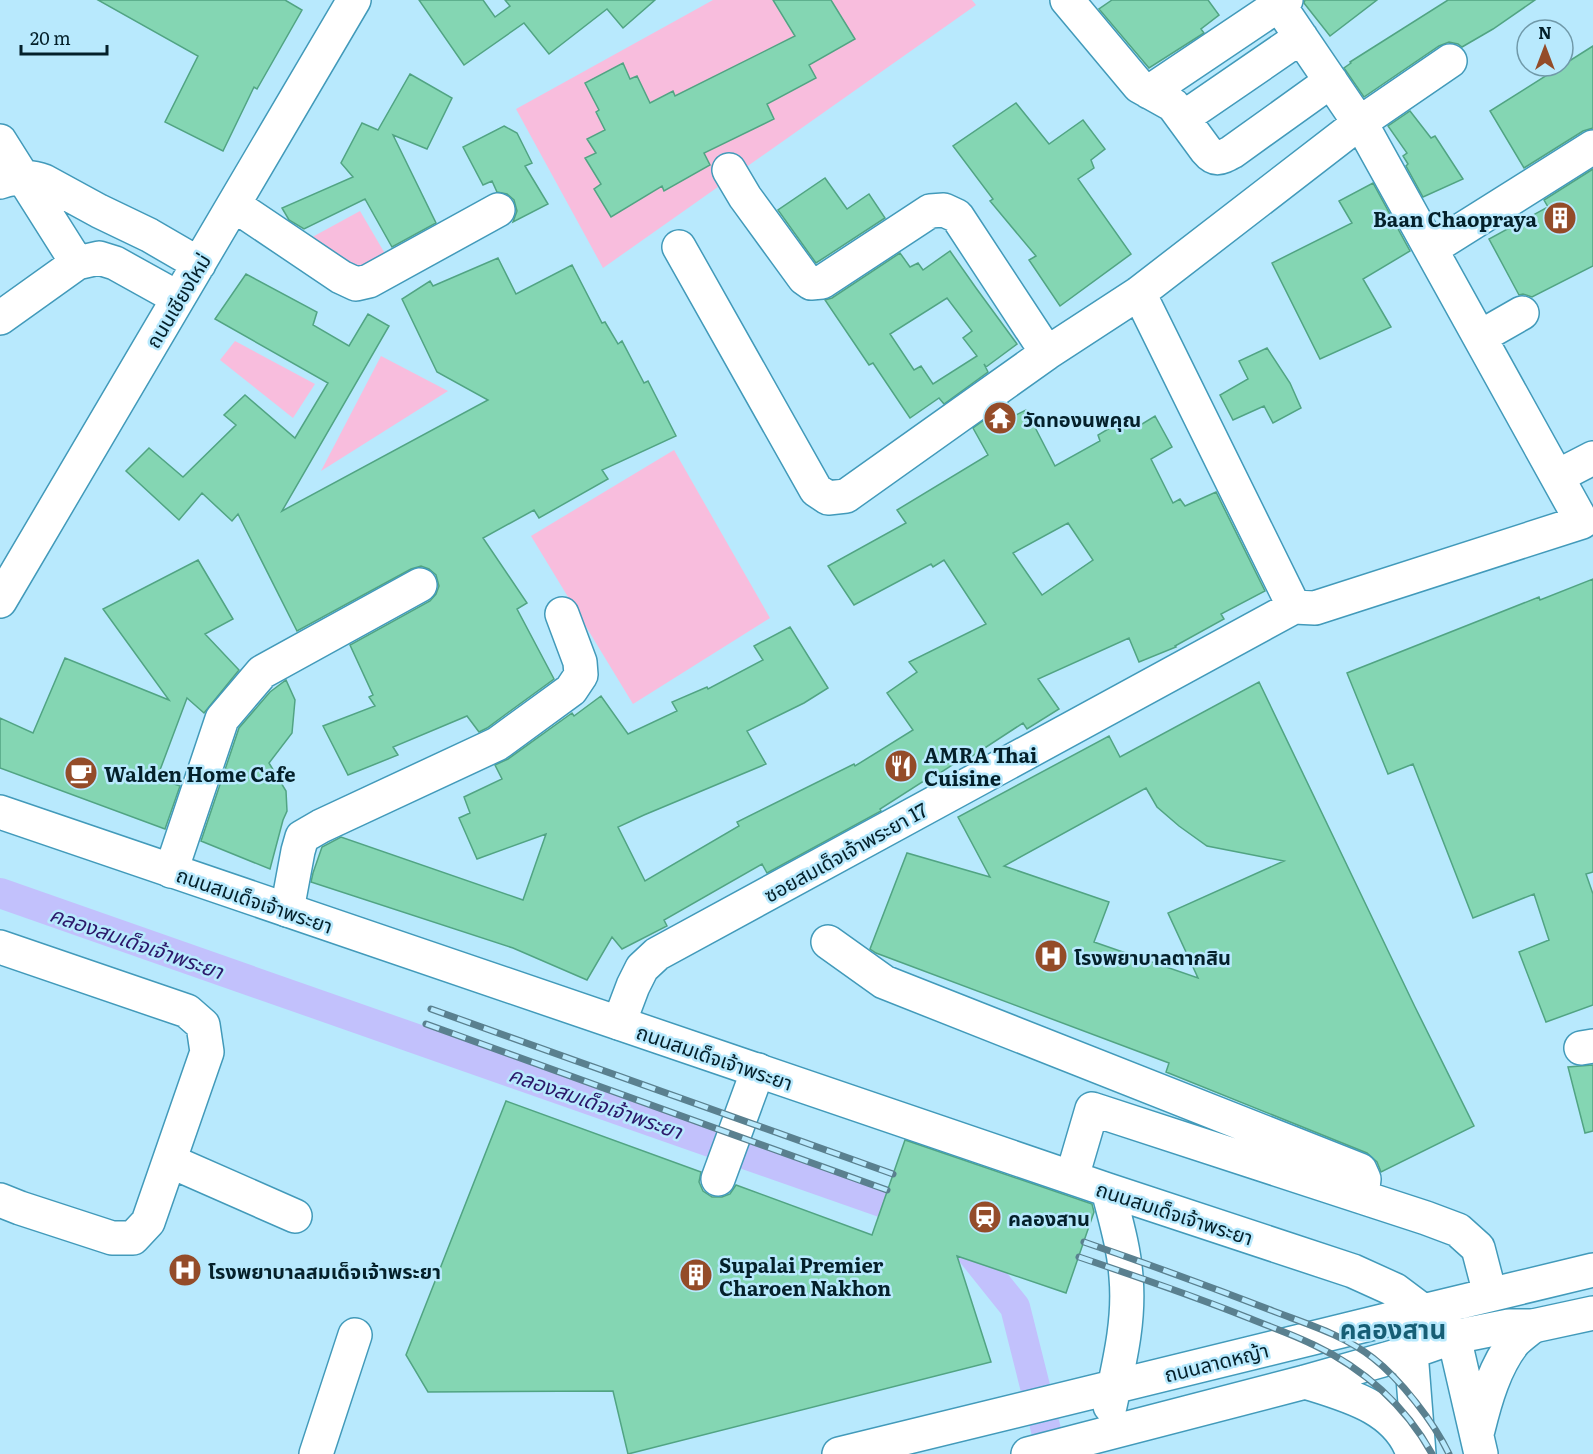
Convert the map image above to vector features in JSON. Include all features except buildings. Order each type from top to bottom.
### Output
[{"type":"main road","name":"ถนนเชียงใหม่","points":[[0,601],[354,0]]},
{"type":"main road","points":[[1067,0],[1139,86],[1173,105],[1211,156],[1215,158],[1222,158],[1331,81]]},
{"type":"main road","points":[[1139,293],[1294,607],[1315,608],[1582,522],[1368,136],[1301,37],[1282,2],[1149,92]]},
{"type":"main road","points":[[1183,118],[1301,37]]},
{"type":"main road","points":[[679,247],[816,490],[828,498],[846,496],[1047,353],[1139,293],[1358,124],[1449,61]]},
{"type":"main road","points":[[0,141],[12,180],[77,263]]},
{"type":"main road","points":[[1431,249],[1593,147]]},
{"type":"main road","points":[[12,180],[34,177],[44,181],[99,212],[149,235],[199,264]]},
{"type":"main road","points":[[735,180],[804,278],[811,283],[822,282],[930,212],[944,210],[957,216],[1047,353]]},
{"type":"main road","points":[[232,208],[237,207],[341,277],[356,284],[369,281],[498,210]]},
{"type":"main road","points":[[0,318],[77,263],[99,258],[115,263],[178,298]]},
{"type":"main road","points":[[1480,337],[1522,313]]},
{"type":"main road","points":[[1557,476],[1593,458]]},
{"type":"main road","points":[[171,871],[222,719],[262,672],[420,585]]},
{"type":"main road","name":"ซอยสมเด็จเจ้าพระยา 17","points":[[619,1023],[642,968],[657,954],[1294,607]]},
{"type":"main road","points":[[287,910],[302,837],[496,744],[571,690],[581,675],[580,662],[562,614]]},
{"type":"main road","name":"ถนนสมเด็จเจ้าพระยา","points":[[0,812],[1108,1190],[1353,1270],[1395,1290],[1454,1337]]},
{"type":"main road","points":[[828,942],[884,981],[1360,1170],[1364,1179],[1362,1197]]},
{"type":"main road","points":[[0,946],[187,1011],[203,1025],[207,1052],[148,1222],[133,1238],[112,1238],[0,1200]]},
{"type":"main road","points":[[718,1179],[758,1070]]},
{"type":"main road","points":[[1072,1177],[1092,1109],[1458,1230],[1478,1248],[1490,1294]]},
{"type":"main road","points":[[170,1161],[295,1216]]},
{"type":"main road","points":[[1104,1433],[1123,1342],[1126,1310],[1123,1252],[1108,1190]]},
{"type":"main road","name":"ถนนลาดหญ้า","points":[[839,1454],[1593,1270]]},
{"type":"main road","points":[[1419,1454],[1411,1352],[1424,1311]]},
{"type":"main road","points":[[1029,1454],[1305,1382],[1411,1352],[1454,1337],[1509,1326],[1533,1326],[1593,1313]]},
{"type":"main road","points":[[1479,1443],[1487,1396],[1503,1361],[1515,1341],[1533,1326]]},
{"type":"main road","points":[[316,1454],[355,1335]]},
{"type":"main road","points":[[1454,1337],[1479,1443]]},
{"type":"main road","points":[[1305,1382],[1352,1397],[1384,1415],[1403,1433],[1413,1454]]},
{"type":"shaded area","points":[[713,0],[972,0],[976,5],[603,268],[516,109]]},
{"type":"shaded area","points":[[360,211],[387,257],[356,275],[305,241]]},
{"type":"shaded area","points":[[235,341],[315,384],[293,418],[220,360]]},
{"type":"shaded area","points":[[381,356],[448,391],[321,471]]},
{"type":"shaded area","points":[[674,450],[770,618],[633,704],[531,536]]},
{"type":"waterway","name":"คลองสมเด็จเจ้าพระยา","points":[[0,893],[950,1226],[1015,1307],[1052,1454]]},
{"type":"railway","points":[[431,1009],[893,1174]]},
{"type":"railway","points":[[426,1024],[887,1190]]},
{"type":"railway","points":[[1084,1242],[1338,1336],[1373,1358],[1405,1389],[1435,1428],[1449,1454]]},
{"type":"railway","points":[[1079,1257],[1225,1309],[1297,1337],[1332,1354],[1382,1390],[1409,1420],[1432,1454]]},
{"type":"place","name":"Baan Chaopraya","points":[[1560,218]]},
{"type":"place","name":"วัดทองนพคุณ","points":[[1000,418]]},
{"type":"place","name":"AMRA Thai Cuisine","points":[[901,766]]},
{"type":"place","name":"Walden Home Cafe","points":[[81,773]]},
{"type":"place","name":"โรงพยาบาลตากสิน","points":[[1051,956]]},
{"type":"place","name":"คลองสาน","points":[[985,1217]]},
{"type":"place","name":"โรงพยาบาลสมเด็จเจ้าพระยา","points":[[185,1270]]},
{"type":"place","name":"Supalai Premier Charoen Nakhon","points":[[696,1275]]},
{"type":"district","name":"คลองสาน","points":[[1393,1327]]}]
